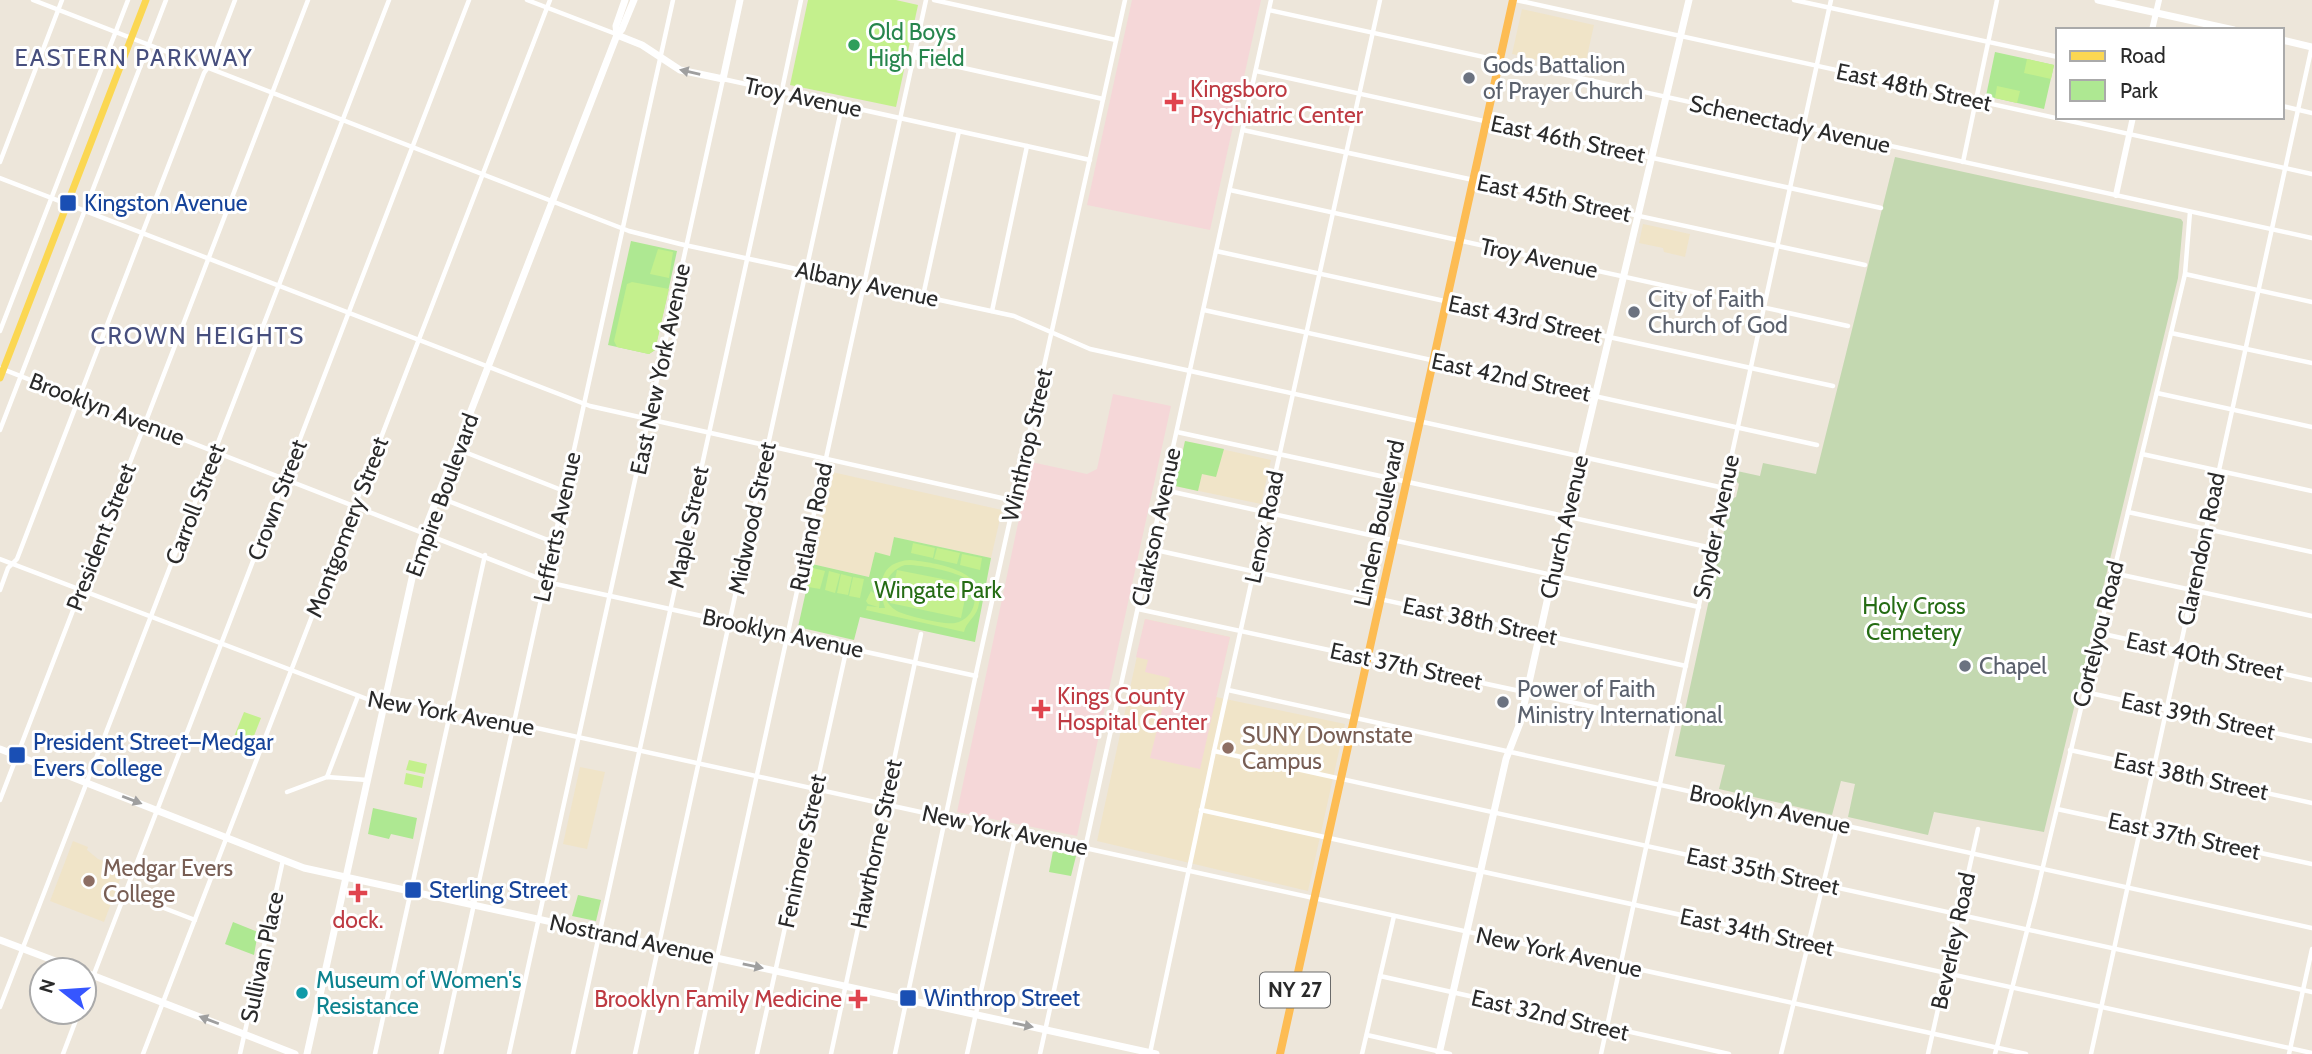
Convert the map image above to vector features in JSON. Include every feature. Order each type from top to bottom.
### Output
[{"type":"highway","name":"Linden Boulevard","points":[[1280,1054],[1514,0]]},
{"type":"main road","points":[[0,378],[146,0]]},
{"type":"main road","name":"Empire Boulevard","points":[[617,35],[616,26],[625,0]]},
{"type":"main road","name":"Empire Boulevard","points":[[307,1054],[414,566],[424,531],[617,35],[634,0]]},
{"type":"main road","name":"East New York Avenue","points":[[723,79],[740,0]]},
{"type":"main road","name":"Church Avenue","points":[[1440,1053],[1508,752],[1520,723],[1689,0]]},
{"type":"main road","points":[[2098,0],[2225,28]]},
{"type":"main road","name":"Troy Avenue","points":[[617,35],[642,45],[680,70],[723,79]]},
{"type":"main road","points":[[2284,40],[2312,46]]},
{"type":"main road","name":"Nostrand Avenue","points":[[0,749],[304,868],[1152,1054]]},
{"type":"main road","points":[[0,940],[43,956]]},
{"type":"main road","points":[[98,978],[295,1054]]},
{"type":"street","name":"Albany Avenue","points":[[33,0],[622,228],[686,245],[1014,316],[1090,349],[1724,488]]},
{"type":"street","points":[[0,162],[62,0]]},
{"type":"street","points":[[0,331],[128,0]]},
{"type":"street","points":[[0,430],[166,0]]},
{"type":"street","points":[[0,590],[8,569],[17,559],[235,0]]},
{"type":"street","name":"President Street","points":[[0,800],[309,0]]},
{"type":"street","name":"Carroll Street","points":[[0,1007],[389,0]]},
{"type":"street","name":"Crown Street","points":[[98,963],[469,0]]},
{"type":"street","name":"Troy Avenue","points":[[527,0],[617,35]]},
{"type":"street","name":"Montgomery Street","points":[[143,1054],[550,0]]},
{"type":"street","name":"Lefferts Avenue","points":[[441,1054],[673,0]]},
{"type":"street","name":"Maple Street","points":[[573,1054],[802,0]]},
{"type":"street","name":"Rutland Road","points":[[696,1054],[926,0]]},
{"type":"street","points":[[934,0],[1116,40]]},
{"type":"street","name":"Winthrop Street","points":[[895,1054],[1125,0]]},
{"type":"street","name":"Clarkson Avenue","points":[[1040,1054],[1271,0]]},
{"type":"street","name":"Lenox Road","points":[[1152,1054],[1201,810],[1380,0]]},
{"type":"street","name":"East 48th Street","points":[[1514,0],[2056,119]]},
{"type":"street","points":[[1794,0],[2056,57]]},
{"type":"street","name":"Snyder Avenue","points":[[1601,1054],[1831,0]]},
{"type":"street","points":[[1963,162],[1997,0]]},
{"type":"street","points":[[2152,28],[2159,0]]},
{"type":"street","name":"Schenectady Avenue","points":[[1269,10],[2312,238]]},
{"type":"street","name":"Clarendon Road","points":[[2091,1054],[2312,46]]},
{"type":"street","points":[[914,57],[1103,99]]},
{"type":"street","name":"East 46th Street","points":[[1256,71],[1881,208]]},
{"type":"street","name":"Troy Avenue","points":[[723,79],[1090,160]]},
{"type":"street","name":"East New York Avenue","points":[[509,1054],[723,79]]},
{"type":"street","name":"Midwood Street","points":[[635,1054],[842,106]]},
{"type":"street","points":[[2284,106],[2312,113]]},
{"type":"street","name":"East 48th Street","points":[[2057,119],[2312,174]]},
{"type":"street","points":[[2116,195],[2133,119]]},
{"type":"street","name":"East 45th Street","points":[[1243,130],[1865,265]]},
{"type":"street","points":[[923,296],[959,131]]},
{"type":"street","points":[[992,311],[1027,146]]},
{"type":"street","points":[[0,178],[584,404],[1015,501]]},
{"type":"street","name":"Troy Avenue","points":[[1230,190],[1848,326]]},
{"type":"street","name":"Cortelyou Road","points":[[1995,1054],[2028,929],[2172,333],[2185,274],[2190,212]]},
{"type":"street","name":"East 43rd Street","points":[[1216,251],[1833,386]]},
{"type":"street","points":[[2185,274],[2312,302]]},
{"type":"street","name":"East 42nd Street","points":[[1203,310],[1817,445]]},
{"type":"street","points":[[2172,333],[2312,363]]},
{"type":"street","name":"Brooklyn Avenue","points":[[2,369],[545,580],[976,676]]},
{"type":"street","points":[[2157,393],[2312,427]]},
{"type":"street","points":[[1177,432],[1712,548]]},
{"type":"street","points":[[457,449],[564,491]]},
{"type":"street","points":[[2142,454],[2312,491]]},
{"type":"street","points":[[1164,490],[1699,607]]},
{"type":"street","points":[[438,497],[553,542]]},
{"type":"street","points":[[2128,512],[2312,552]]},
{"type":"street","name":"East 38th Street","points":[[1151,549],[1686,666]]},
{"type":"street","points":[[375,1054],[485,555]]},
{"type":"street","name":"New York Avenue","points":[[0,559],[375,702],[394,699],[450,709],[2026,1054]]},
{"type":"street","points":[[2113,573],[2312,616]]},
{"type":"street","name":"East 37th Street","points":[[1138,609],[1673,724]]},
{"type":"street","name":"East 40th Street","points":[[2099,633],[2312,680]]},
{"type":"street","name":"Hawthorne Street","points":[[831,1054],[921,634]]},
{"type":"street","name":"Fenimore Street","points":[[757,1054],[847,647]]},
{"type":"street","name":"Brooklyn Avenue","points":[[1227,690],[2312,928]]},
{"type":"street","name":"East 39th Street","points":[[2084,692],[2312,741]]},
{"type":"street","points":[[327,776],[358,696]]},
{"type":"street","name":"East 38th Street","points":[[2070,750],[2312,803]]},
{"type":"street","name":"East 35th Street","points":[[1214,751],[2312,992]]},
{"type":"street","points":[[287,792],[327,776],[367,780]]},
{"type":"street","name":"East 37th Street","points":[[2057,809],[2312,864]]},
{"type":"street","name":"East 34th Street","points":[[1201,810],[2012,987],[2290,1051],[2312,1053]]},
{"type":"street","points":[[1781,1054],[1838,824]]},
{"type":"street","name":"Beverley Road","points":[[1928,1054],[1978,829]]},
{"type":"street","points":[[967,1054],[1016,833]]},
{"type":"street","name":"Sullivan Place","points":[[240,1054],[283,860]]},
{"type":"street","points":[[125,893],[195,920]]},
{"type":"street","points":[[1362,1054],[1394,916]]},
{"type":"street","points":[[2290,1051],[2312,949]]},
{"type":"street","name":"East 32nd Street","points":[[1380,976],[1729,1054]]},
{"type":"street","points":[[63,1054],[74,1026]]},
{"type":"street","points":[[1367,1035],[1450,1054]]},
{"type":"shaded area","name":"Kingsboro Psychiatric Center","points":[[1132,0],[1261,0],[1210,230],[1087,205]]},
{"type":"shaded area","points":[[1522,9],[1594,25],[1584,70],[1512,54]]},
{"type":"shaded area","points":[[1643,224],[1690,234],[1685,257],[1664,252],[1663,248],[1639,243]]},
{"type":"shaded area","name":"Kings County Hospital Center","points":[[1113,394],[1171,406],[1077,836],[957,812],[1031,462],[1087,474],[1097,469]]},
{"type":"shaded area","points":[[1185,441],[1271,460],[1261,504],[1175,486]]},
{"type":"shaded area","points":[[832,472],[1002,510],[991,558],[894,537],[890,557],[875,552],[870,577],[812,564]]},
{"type":"shaded area","name":"SUNY Downstate Campus","points":[[1145,619],[1230,637],[1216,697],[1345,724],[1308,891],[1097,841]]},
{"type":"shaded area","points":[[1145,619],[1230,637],[1200,769],[1150,758],[1170,678],[1145,672],[1148,660],[1136,657]]},
{"type":"shaded area","points":[[580,767],[605,772],[587,849],[563,844]]},
{"type":"shaded area","name":"Medgar Evers College","points":[[73,841],[88,847],[87,850],[98,859],[124,869],[104,922],[50,901]]},
{"type":"green space","name":"Old Boys High Field","points":[[808,0],[896,0],[918,5],[896,107],[790,85]]},
{"type":"green space","points":[[1995,52],[2054,65],[2044,109],[1986,96]]},
{"type":"green space","points":[[2027,59],[2054,65],[2051,79],[2024,73]]},
{"type":"green space","points":[[1997,86],[2020,91],[2017,103],[1995,98]]},
{"type":"green space","name":"Holy Cross Cemetery","points":[[1895,157],[2181,219],[2183,222],[2178,278],[2044,832],[1934,812],[1928,835],[1848,817],[1855,784],[1841,781],[1832,815],[1719,789],[1725,765],[1675,756],[1731,499],[1736,497],[1739,484],[1735,480],[1737,471],[1760,476],[1763,463],[1816,474]]},
{"type":"green space","points":[[631,241],[677,251],[655,350],[649,354],[608,345]]},
{"type":"green space","points":[[658,249],[673,252],[669,278],[650,274]]},
{"type":"green space","points":[[632,282],[669,289],[655,350],[649,354],[617,347],[614,341],[627,284]]},
{"type":"green space","points":[[1185,441],[1224,449],[1216,477],[1202,474],[1198,491],[1175,486]]},
{"type":"green space","name":"Wingate Park","points":[[894,537],[991,558],[975,642],[860,617],[854,640],[798,627],[812,564],[869,577],[875,552],[890,556]]},
{"type":"green space","points":[[913,543],[935,548],[933,558],[911,553]]},
{"type":"green space","points":[[937,548],[960,553],[957,564],[934,559]]},
{"type":"green space","points":[[962,554],[982,558],[980,570],[960,565]]},
{"type":"green space","points":[[910,560],[946,566],[969,577],[977,585],[980,595],[978,608],[964,632],[866,610],[867,606],[878,607],[866,601],[871,591],[880,598],[879,608],[885,608],[883,576],[892,565]],"holes":[[[905,565],[951,572],[963,577],[969,582],[975,596],[968,616],[955,623],[943,623],[908,615],[890,606],[886,599],[885,585],[892,573]]]},
{"type":"green space","points":[[813,568],[825,571],[820,589],[808,587]]},
{"type":"green space","points":[[897,570],[968,584],[961,618],[890,603]]},
{"type":"green space","points":[[829,571],[840,574],[835,593],[825,590]]},
{"type":"green space","points":[[841,574],[852,577],[848,595],[837,593]]},
{"type":"green space","points":[[853,577],[864,579],[860,598],[849,596]]},
{"type":"green space","points":[[244,712],[261,718],[248,751],[231,744]]},
{"type":"green space","points":[[409,760],[427,764],[425,774],[406,770]]},
{"type":"green space","points":[[406,773],[424,777],[422,788],[404,784]]},
{"type":"green space","points":[[373,808],[417,818],[413,839],[391,834],[389,839],[368,834]]},
{"type":"green space","points":[[1053,851],[1076,856],[1071,876],[1049,872]]},
{"type":"green space","points":[[578,895],[601,900],[596,921],[572,916]]},
{"type":"green space","points":[[233,922],[258,932],[254,955],[225,944]]},
{"type":"place","name":"Old Boys High Field","points":[[854,45]]},
{"type":"place","name":"Gods Battalion of Prayer Church","points":[[1469,78]]},
{"type":"place","name":"Kingsboro Psychiatric Center","points":[[1174,102]]},
{"type":"place","name":"Kingston Avenue","points":[[68,203]]},
{"type":"place","name":"City of Faith Church of God","points":[[1634,312]]},
{"type":"place","name":"Chapel","points":[[1965,666]]},
{"type":"place","name":"Power of Faith Ministry International","points":[[1503,702]]},
{"type":"place","name":"Kings County Hospital Center","points":[[1041,709]]},
{"type":"place","name":"SUNY Downstate Campus","points":[[1228,748]]},
{"type":"place","name":"President Street–Medgar Evers College","points":[[17,755]]},
{"type":"place","name":"Medgar Evers College","points":[[89,881]]},
{"type":"place","name":"Sterling Street","points":[[413,890]]},
{"type":"place","name":"dock.","points":[[358,893]]},
{"type":"place","name":"Museum of Women's Resistance","points":[[302,993]]},
{"type":"place","name":"Winthrop Street","points":[[908,998]]},
{"type":"place","name":"Brooklyn Family Medicine","points":[[858,999]]},
{"type":"district","name":"EASTERN PARKWAY","points":[[134,58]]},
{"type":"district","name":"CROWN HEIGHTS","points":[[198,336]]}]
